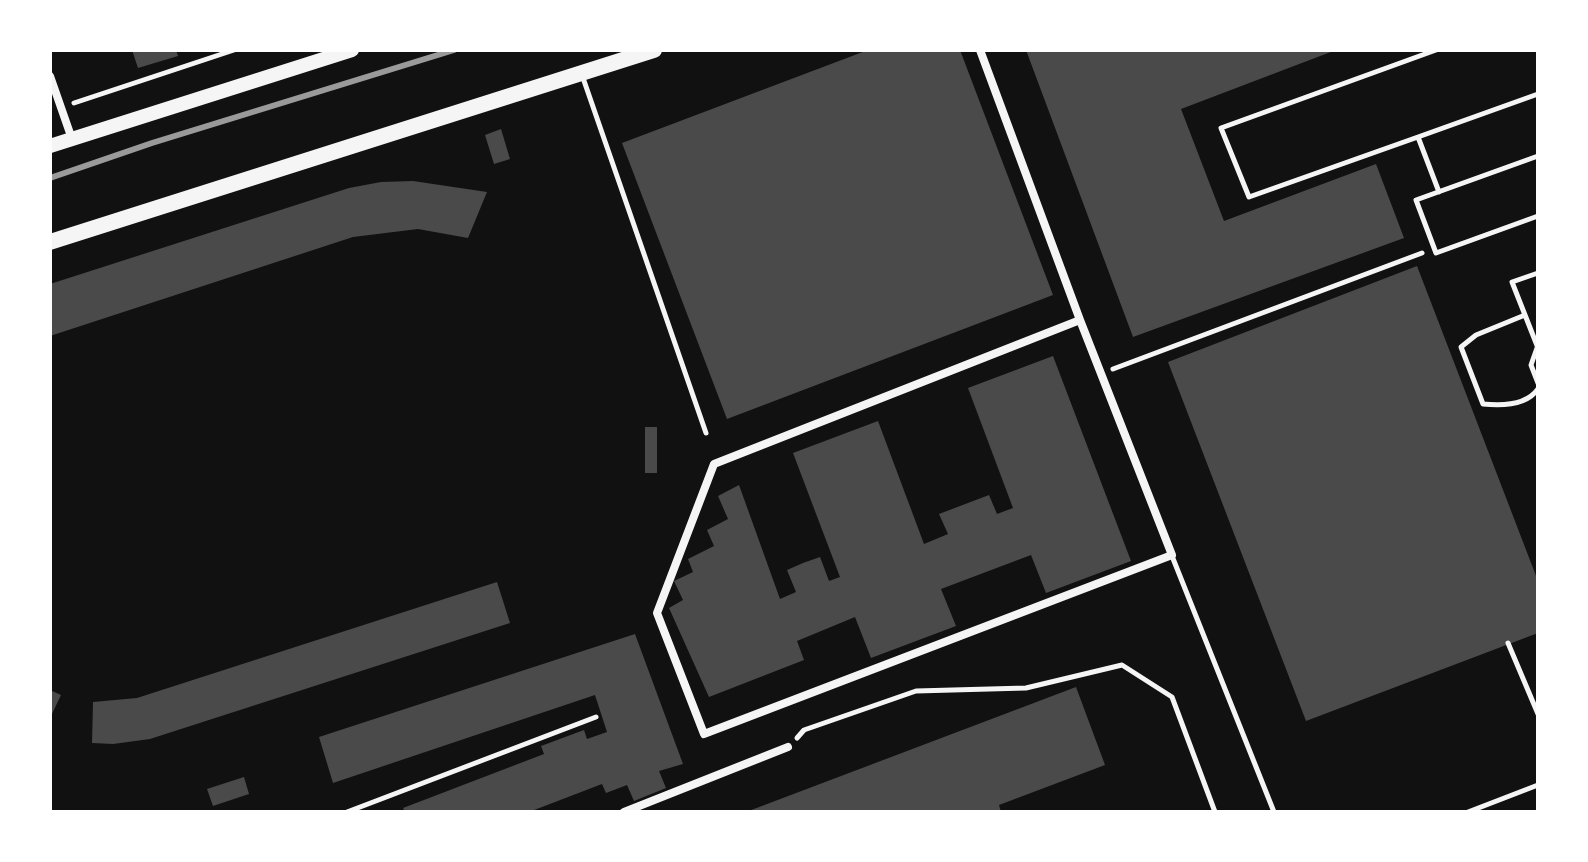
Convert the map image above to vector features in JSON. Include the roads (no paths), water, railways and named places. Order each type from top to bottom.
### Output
[{"type":"main road","points":[[50,146],[352,50]]},
{"type":"main road","points":[[50,242],[654,50]]},
{"type":"street","points":[[980,50],[1080,320],[1172,555],[704,734],[657,613],[714,464],[1080,320]]},
{"type":"street","points":[[50,76],[72,139]]},
{"type":"street","points":[[624,812],[788,747]]},
{"type":"lane","points":[[1436,50],[1221,128],[1249,197],[1538,94]]},
{"type":"lane","points":[[582,74],[706,433]]},
{"type":"lane","points":[[1418,137],[1439,192]]},
{"type":"lane","points":[[1538,156],[1416,200],[1436,253],[1538,216]]},
{"type":"lane","points":[[1538,273],[1512,282],[1535,332],[1538,347],[1531,365],[1538,383]]},
{"type":"lane","points":[[1525,315],[1476,335],[1461,347],[1483,404],[1503,406],[1532,398],[1538,389]]},
{"type":"lane","points":[[1172,555],[1274,812]]},
{"type":"lane","points":[[1508,643],[1538,714]]},
{"type":"lane","points":[[347,812],[596,717]]},
{"type":"lane","points":[[1468,812],[1538,785]]},
{"type":"railway","points":[[50,178],[152,143],[454,50]]}]
